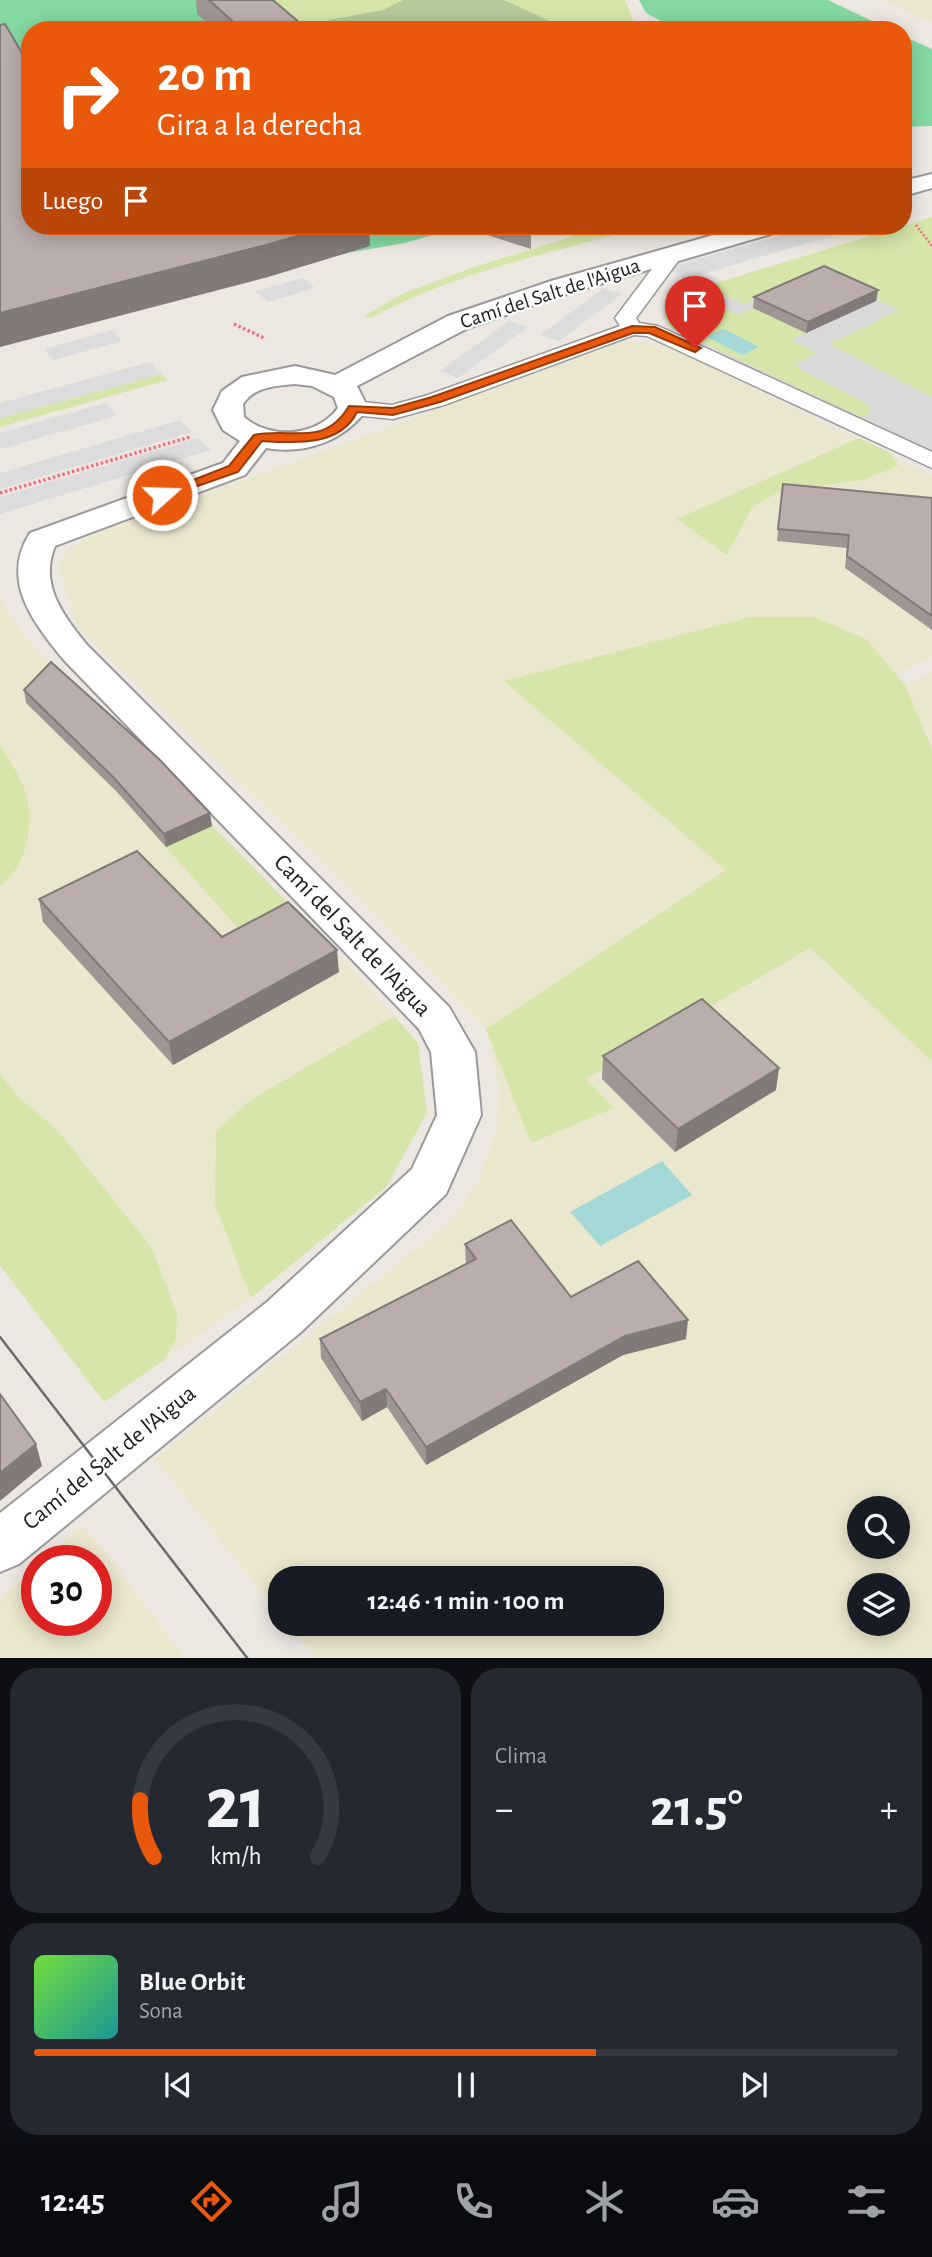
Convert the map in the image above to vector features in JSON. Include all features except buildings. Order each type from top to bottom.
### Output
[{"type":"street","points":[[912,187],[932,181]]},
{"type":"street","name":"Camí del Salt de l'Aigua","points":[[0,1546],[284,1317],[430,1181],[459,1115],[453,1052],[434,1018],[75,652],[40,609],[32,578],[31,557],[41,540],[234,469],[259,437],[300,439],[337,428],[348,418],[346,397],[458,322],[560,287],[739,235]]},
{"type":"street","points":[[259,437],[242,431],[231,422],[226,412],[228,401],[238,391],[262,380],[295,375],[319,378],[346,397]]},
{"type":"lane","points":[[632,329],[625,318],[674,253]]},
{"type":"lane","points":[[346,397],[393,412],[436,400],[632,329],[651,330],[932,461]]},
{"type":"path","points":[[914,223],[932,246]]},
{"type":"shaded area","points":[[886,0],[932,0],[932,22],[907,11]]},
{"type":"shaded area","points":[[783,235],[837,235],[684,279],[667,268]]},
{"type":"shaded area","points":[[810,255],[932,310],[932,450],[762,373],[671,328],[663,317],[664,307],[682,293]]},
{"type":"shaded area","points":[[303,278],[315,288],[268,302],[255,291]]},
{"type":"shaded area","points":[[604,288],[622,294],[559,341],[540,335]]},
{"type":"shaded area","points":[[509,321],[528,327],[458,378],[440,371]]},
{"type":"shaded area","points":[[112,330],[122,341],[54,360],[44,349]]},
{"type":"shaded area","points":[[637,341],[667,347],[687,355],[932,476],[932,657],[897,674],[906,685],[932,672],[932,752],[752,892],[932,1061],[932,1658],[315,1658],[298,1636],[664,1636],[664,1566],[268,1566],[268,1600],[155,1459],[453,1219],[479,1179],[497,1129],[499,1086],[486,1029],[332,871],[78,628],[58,567],[69,549],[95,534],[617,344]]},
{"type":"shaded area","points":[[150,362],[162,374],[0,418],[0,403]]},
{"type":"shaded area","points":[[106,403],[117,416],[0,449],[0,433]]},
{"type":"shaded area","points":[[180,420],[192,432],[0,489],[0,473]]},
{"type":"shaded area","points":[[198,438],[211,450],[0,514],[0,497]]},
{"type":"shaded area","points":[[0,597],[18,627],[72,691],[161,772],[346,962],[418,1043],[427,1113],[386,1187],[251,1298],[104,1402],[0,1265]]},
{"type":"shaded area","points":[[83,1525],[100,1545],[61,1545]]},
{"type":"shaded area","points":[[112,1561],[185,1658],[0,1658],[0,1599],[21,1580],[21,1636],[112,1636]]},
{"type":"green space","points":[[0,0],[267,0],[290,21],[21,21],[21,235],[433,235],[347,253],[0,347]]},
{"type":"green space","points":[[267,0],[625,0],[635,21],[290,21]]},
{"type":"green space","points":[[403,0],[504,0],[550,21],[329,20],[383,10]]},
{"type":"green space","points":[[639,0],[828,0],[872,21],[661,21],[646,13]]},
{"type":"green space","points":[[912,40],[932,49],[932,126],[912,127]]},
{"type":"green space","points":[[932,217],[932,397],[829,344],[899,310],[820,273],[744,304],[706,286],[873,235],[912,235],[912,223]]},
{"type":"green space","points":[[576,235],[613,235],[471,276],[403,302],[371,318],[364,316],[402,294],[471,268]]},
{"type":"green space","points":[[688,291],[738,315],[753,308],[806,333],[792,340],[817,353],[794,366],[864,402],[872,411],[863,418],[671,328],[665,315],[666,305]]},
{"type":"green space","points":[[162,374],[168,380],[0,427],[0,418]]},
{"type":"green space","points":[[859,438],[891,453],[898,466],[863,480],[781,491],[753,506],[727,555],[677,519]]},
{"type":"green space","points":[[750,617],[815,617],[867,640],[905,685],[932,749],[932,1061],[810,948],[586,1079],[614,1108],[531,1143],[486,1029],[726,870],[504,681]]},
{"type":"green space","points":[[0,744],[25,790],[29,822],[22,858],[9,878],[0,886]]},
{"type":"green space","points":[[212,826],[294,909],[243,934],[166,847]]},
{"type":"green space","points":[[394,1016],[418,1043],[427,1113],[386,1187],[251,1298],[215,1204],[216,1132],[249,1101]]},
{"type":"green space","points":[[0,1073],[17,1096],[57,1130],[152,1248],[177,1314],[176,1339],[164,1360],[104,1402],[0,1265]]},
{"type":"water","points":[[724,329],[759,347],[742,355],[707,337]]},
{"type":"water","points":[[662,1161],[692,1195],[600,1246],[570,1212]]},
{"type":"tram line","points":[[0,1337],[247,1658]]},
{"type":"route","points":[[162,495],[234,469],[259,437],[279,440],[320,435],[337,428],[348,418],[353,408],[393,412],[436,400],[632,329],[651,330],[695,348]]}]
